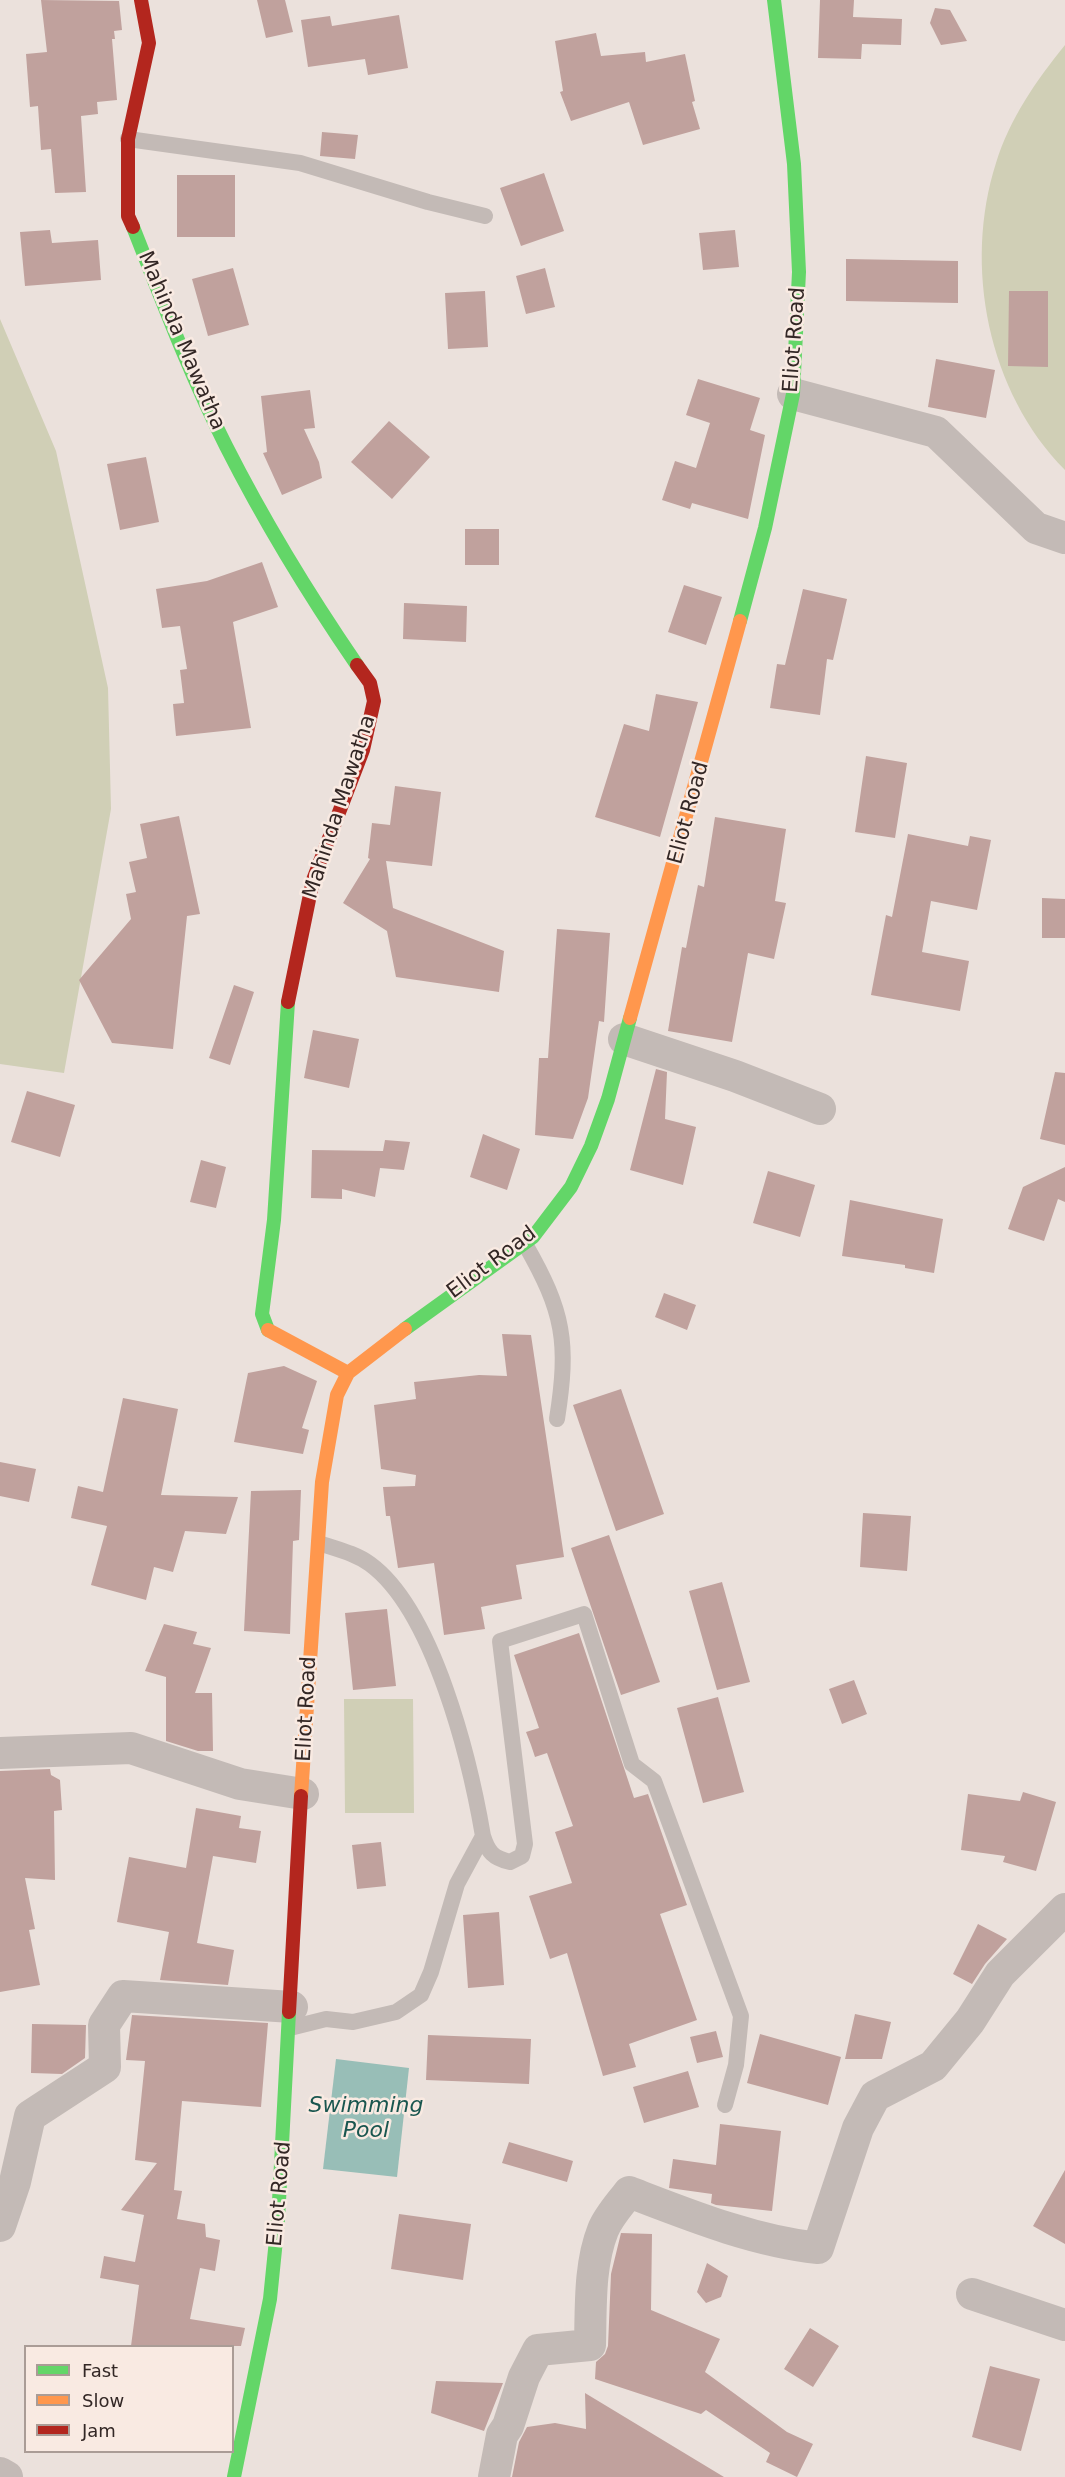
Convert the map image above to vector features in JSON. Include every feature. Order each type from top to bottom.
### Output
[{"type":"street","name":"Mahinda Mawatha","points":[[141,0],[149,43],[128,139],[128,216],[183,352],[226,446],[318,608],[370,683],[374,701],[363,750],[313,880],[290,988],[282,1067],[274,1220],[262,1314],[268,1330],[348,1373]]},
{"type":"street","name":"Eliot Road","points":[[234,2477],[270,2299],[278,2220],[322,1482],[337,1395],[348,1373],[362,1360],[525,1244],[572,1187],[591,1146],[608,1099],[683,834],[765,528],[793,394],[799,272],[797,224],[794,164],[774,0]]},
{"type":"street","points":[[793,394],[936,432],[1036,528],[1065,538]]},
{"type":"street","points":[[624,1039],[735,1076],[820,1109]]},
{"type":"street","points":[[0,1753],[131,1748],[240,1784],[303,1794]]},
{"type":"street","points":[[494,2477],[502,2434],[508,2426],[524,2377],[538,2350],[590,2345],[591,2297],[597,2248],[603,2228],[628,2192],[698,2218],[792,2245],[818,2248],[858,2128],[875,2096],[933,2066],[970,2021],[1000,1974],[1065,1909]]},
{"type":"street","points":[[0,2226],[15,2182],[30,2116],[105,2067],[104,2025],[123,1995],[291,2018]]},
{"type":"street","points":[[972,2295],[1065,2325]]},
{"type":"street","points":[[0,2473],[7,2477]]},
{"type":"lane","points":[[128,139],[300,163],[428,202],[485,216]]},
{"type":"lane","points":[[525,1244],[549,1291],[563,1335],[564,1359],[557,1419]]},
{"type":"lane","points":[[319,1543],[348,1552],[369,1563],[390,1582],[420,1631],[433,1655],[449,1697],[488,1852],[498,1859],[510,1862],[522,1856],[525,1844],[500,1641],[584,1614],[632,1764],[654,1781],[741,2016],[736,2065],[725,2105]]},
{"type":"lane","points":[[291,2018],[353,2022],[396,2012],[421,1995],[431,1972],[458,1884],[483,1836]]},
{"type":"green space","points":[[1065,45],[1065,470],[1039,439],[1017,404],[1001,366],[989,326],[983,285],[982,243],[986,203],[1002,146],[1016,115]]},
{"type":"green space","points":[[0,319],[56,451],[108,688],[111,809],[64,1073],[0,1064]]},
{"type":"green space","points":[[344,1699],[413,1699],[414,1813],[345,1813]]},
{"type":"water","name":"Swimming Pool","points":[[336,2059],[409,2068],[397,2177],[323,2169]]},
{"type":"building","points":[[41,0],[119,1],[122,30],[114,31],[115,39],[112,39],[117,100],[97,102],[98,114],[81,116],[86,192],[55,193],[51,149],[41,150],[38,106],[30,107],[26,54],[47,52]]},
{"type":"building","points":[[257,0],[285,0],[293,32],[266,38]]},
{"type":"building","points":[[820,0],[854,0],[853,17],[902,19],[901,45],[862,44],[861,59],[818,58]]},
{"type":"building","points":[[935,8],[950,10],[967,41],[941,45],[930,23]]},
{"type":"building","points":[[399,15],[408,68],[368,75],[365,59],[308,67],[301,20],[330,16],[332,26]]},
{"type":"building","points":[[596,33],[601,56],[645,52],[646,62],[685,54],[695,101],[692,102],[700,129],[643,145],[629,102],[571,121],[560,92],[563,91],[555,41]]},
{"type":"building","points":[[322,132],[358,135],[355,159],[320,156]]},
{"type":"building","points":[[544,173],[564,231],[521,246],[500,188]]},
{"type":"building","points":[[177,175],[235,175],[235,237],[177,237]]},
{"type":"building","points":[[50,230],[52,243],[98,240],[101,280],[25,286],[20,232]]},
{"type":"building","points":[[735,230],[739,267],[703,270],[699,233]]},
{"type":"building","points":[[846,259],[958,261],[958,303],[846,301]]},
{"type":"building","points":[[233,268],[249,325],[208,336],[192,279]]},
{"type":"building","points":[[545,268],[555,307],[526,314],[516,276]]},
{"type":"building","points":[[485,291],[488,347],[448,349],[445,293]]},
{"type":"building","points":[[1009,291],[1048,291],[1048,367],[1008,366]]},
{"type":"building","points":[[936,359],[995,370],[986,418],[928,407]]},
{"type":"building","points":[[698,379],[760,398],[750,430],[765,435],[748,519],[692,503],[690,509],[662,500],[675,461],[696,468],[710,423],[686,415]]},
{"type":"building","points":[[310,390],[315,428],[304,429],[319,462],[322,478],[282,495],[263,453],[267,452],[261,396]]},
{"type":"building","points":[[389,421],[430,457],[392,499],[351,462]]},
{"type":"building","points":[[146,457],[159,522],[120,530],[107,464]]},
{"type":"building","points":[[465,529],[499,529],[499,565],[465,565]]},
{"type":"building","points":[[262,562],[278,607],[233,622],[251,728],[176,736],[173,704],[184,703],[180,670],[187,669],[180,626],[162,628],[156,589],[207,581]]},
{"type":"building","points":[[684,585],[722,597],[706,645],[668,632]]},
{"type":"building","points":[[803,589],[847,599],[833,660],[827,659],[820,715],[770,708],[777,664],[785,665]]},
{"type":"building","points":[[404,603],[467,606],[466,642],[403,639]]},
{"type":"building","points":[[656,694],[698,702],[660,837],[595,817],[624,724],[649,731]]},
{"type":"building","points":[[866,756],[907,763],[895,838],[855,832]]},
{"type":"building","points":[[395,786],[441,792],[432,866],[386,861],[393,908],[504,951],[499,992],[396,977],[387,931],[343,903],[370,859],[368,858],[372,823],[390,825]]},
{"type":"building","points":[[179,816],[200,914],[187,916],[173,1049],[112,1043],[79,980],[131,919],[126,894],[136,892],[129,862],[147,858],[140,824]]},
{"type":"building","points":[[715,817],[786,829],[775,901],[786,903],[774,959],[748,953],[732,1042],[668,1031],[682,947],[686,948],[698,885],[704,887]]},
{"type":"building","points":[[908,834],[968,846],[970,836],[991,840],[977,910],[931,901],[922,952],[969,961],[960,1011],[871,995],[886,915],[892,917]]},
{"type":"building","points":[[1042,898],[1065,899],[1065,938],[1042,938]]},
{"type":"building","points":[[557,929],[610,933],[604,1022],[599,1021],[588,1098],[573,1139],[535,1135],[539,1058],[548,1058]]},
{"type":"building","points":[[234,985],[254,992],[230,1065],[209,1058]]},
{"type":"building","points":[[313,1030],[359,1039],[349,1088],[304,1078]]},
{"type":"building","points":[[656,1069],[667,1072],[665,1119],[696,1127],[683,1185],[630,1170]]},
{"type":"building","points":[[1055,1072],[1065,1073],[1065,1145],[1040,1139]]},
{"type":"building","points":[[27,1091],[75,1105],[60,1157],[11,1142]]},
{"type":"building","points":[[483,1134],[520,1149],[507,1190],[470,1177]]},
{"type":"building","points":[[385,1140],[410,1142],[404,1170],[380,1168],[375,1197],[342,1189],[342,1199],[311,1198],[312,1150],[383,1151]]},
{"type":"building","points":[[201,1160],[226,1167],[216,1208],[190,1202]]},
{"type":"building","points":[[1065,1167],[1065,1202],[1058,1199],[1044,1241],[1008,1229],[1023,1187]]},
{"type":"building","points":[[768,1171],[815,1185],[800,1237],[753,1223]]},
{"type":"building","points":[[850,1200],[943,1219],[934,1273],[905,1268],[905,1265],[842,1256]]},
{"type":"building","points":[[664,1293],[696,1305],[687,1330],[655,1317]]},
{"type":"building","points":[[502,1334],[531,1335],[564,1557],[516,1565],[522,1599],[481,1607],[485,1629],[444,1635],[434,1563],[398,1568],[390,1516],[386,1516],[383,1487],[415,1486],[416,1475],[381,1469],[374,1405],[416,1399],[414,1382],[479,1375],[507,1376]]},
{"type":"building","points":[[284,1366],[317,1381],[302,1428],[309,1430],[303,1454],[234,1442],[248,1373]]},
{"type":"building","points":[[621,1389],[664,1514],[616,1531],[573,1405]]},
{"type":"building","points":[[123,1398],[178,1409],[161,1495],[238,1497],[226,1534],[185,1531],[173,1572],[154,1567],[146,1600],[91,1585],[107,1526],[71,1518],[78,1486],[103,1492]]},
{"type":"building","points":[[0,1462],[36,1469],[29,1502],[0,1496]]},
{"type":"building","points":[[301,1490],[299,1540],[293,1541],[290,1634],[244,1631],[251,1491]]},
{"type":"building","points":[[863,1513],[911,1516],[907,1571],[860,1567]]},
{"type":"building","points":[[609,1535],[660,1682],[621,1695],[571,1548]]},
{"type":"building","points":[[722,1582],[750,1682],[717,1690],[689,1591]]},
{"type":"building","points":[[387,1609],[396,1686],[353,1690],[345,1613]]},
{"type":"building","points":[[164,1624],[197,1632],[193,1644],[211,1648],[195,1693],[212,1693],[213,1751],[198,1751],[166,1741],[166,1677],[145,1671]]},
{"type":"building","points":[[579,1633],[634,1798],[648,1794],[687,1905],[660,1914],[697,2020],[629,2044],[636,2067],[603,2076],[567,1953],[550,1959],[529,1896],[572,1883],[555,1832],[573,1826],[547,1753],[535,1757],[526,1732],[539,1728],[514,1655]]},
{"type":"building","points":[[854,1680],[867,1714],[842,1724],[829,1689]]},
{"type":"building","points":[[718,1697],[744,1792],[703,1803],[677,1708]]},
{"type":"building","points":[[50,1769],[51,1775],[60,1780],[62,1810],[54,1811],[55,1880],[25,1878],[35,1929],[29,1930],[40,1985],[0,1992],[0,1771]]},
{"type":"building","points":[[1023,1792],[1056,1802],[1036,1871],[1003,1862],[1005,1856],[961,1850],[968,1794],[1020,1801]]},
{"type":"building","points":[[196,1808],[241,1816],[239,1828],[261,1831],[256,1863],[213,1856],[197,1943],[234,1950],[228,1985],[160,1980],[169,1932],[117,1922],[129,1857],[186,1868]]},
{"type":"building","points":[[381,1842],[386,1886],[357,1889],[352,1845]]},
{"type":"building","points":[[499,1912],[504,1985],[468,1988],[463,1915]]},
{"type":"building","points":[[978,1924],[1007,1939],[985,1964],[972,1984],[953,1974]]},
{"type":"building","points":[[855,2014],[891,2022],[882,2059],[845,2059]]},
{"type":"building","points":[[132,2015],[268,2023],[261,2107],[182,2101],[174,2190],[182,2191],[177,2219],[205,2224],[206,2237],[220,2240],[215,2271],[200,2268],[190,2319],[245,2328],[241,2346],[131,2345],[139,2285],[100,2278],[104,2256],[135,2262],[144,2215],[121,2210],[157,2163],[135,2160],[145,2061],[126,2060]]},
{"type":"building","points":[[32,2024],[86,2025],[85,2058],[62,2074],[31,2073]]},
{"type":"building","points":[[716,2031],[723,2057],[697,2063],[690,2037]]},
{"type":"building","points":[[760,2034],[841,2057],[828,2105],[747,2083]]},
{"type":"building","points":[[428,2035],[531,2039],[529,2084],[426,2080]]},
{"type":"building","points":[[688,2071],[699,2107],[644,2123],[633,2087]]},
{"type":"building","points":[[720,2124],[781,2131],[772,2211],[716,2205],[711,2203],[712,2194],[669,2188],[673,2159],[716,2165]]},
{"type":"building","points":[[509,2142],[573,2161],[567,2182],[502,2163]]},
{"type":"building","points":[[1065,2170],[1065,2244],[1033,2226]]},
{"type":"building","points":[[399,2214],[471,2224],[463,2280],[391,2269]]},
{"type":"building","points":[[621,2233],[652,2234],[651,2310],[720,2339],[705,2372],[787,2432],[813,2444],[797,2477],[766,2462],[770,2453],[706,2410],[701,2414],[595,2379],[596,2362],[605,2354],[608,2346],[611,2274]]},
{"type":"building","points":[[707,2263],[728,2276],[721,2297],[706,2303],[697,2292]]},
{"type":"building","points":[[810,2328],[839,2346],[813,2387],[784,2369]]},
{"type":"building","points":[[990,2366],[1040,2379],[1021,2451],[972,2437]]},
{"type":"building","points":[[436,2381],[503,2383],[484,2431],[431,2413]]},
{"type":"building","points":[[585,2393],[724,2477],[512,2477],[519,2442],[527,2427],[555,2423],[586,2429]]},
{"type":"traffic: fast","points":[[740,621],[765,528],[793,394],[799,272],[794,164],[774,0]]},
{"type":"traffic: fast","points":[[133,227],[188,365],[226,446],[288,557],[357,665]]},
{"type":"traffic: fast","points":[[268,1330],[262,1314],[274,1220],[288,1002]]},
{"type":"traffic: fast","points":[[405,1329],[533,1237],[571,1187],[591,1146],[608,1099],[630,1018]]},
{"type":"traffic: fast","points":[[234,2477],[270,2299],[278,2220],[289,2012]]},
{"type":"traffic: slow","points":[[630,1018],[740,621]]},
{"type":"traffic: slow","points":[[301,1796],[322,1482],[337,1395],[348,1373],[405,1329]]},
{"type":"traffic: slow","points":[[268,1330],[348,1373]]},
{"type":"traffic: jam","points":[[133,227],[128,216],[128,139],[149,43],[141,0]]},
{"type":"traffic: jam","points":[[288,1002],[313,880],[363,750],[374,701],[370,683],[357,665]]},
{"type":"traffic: jam","points":[[289,2012],[301,1796]]}]
